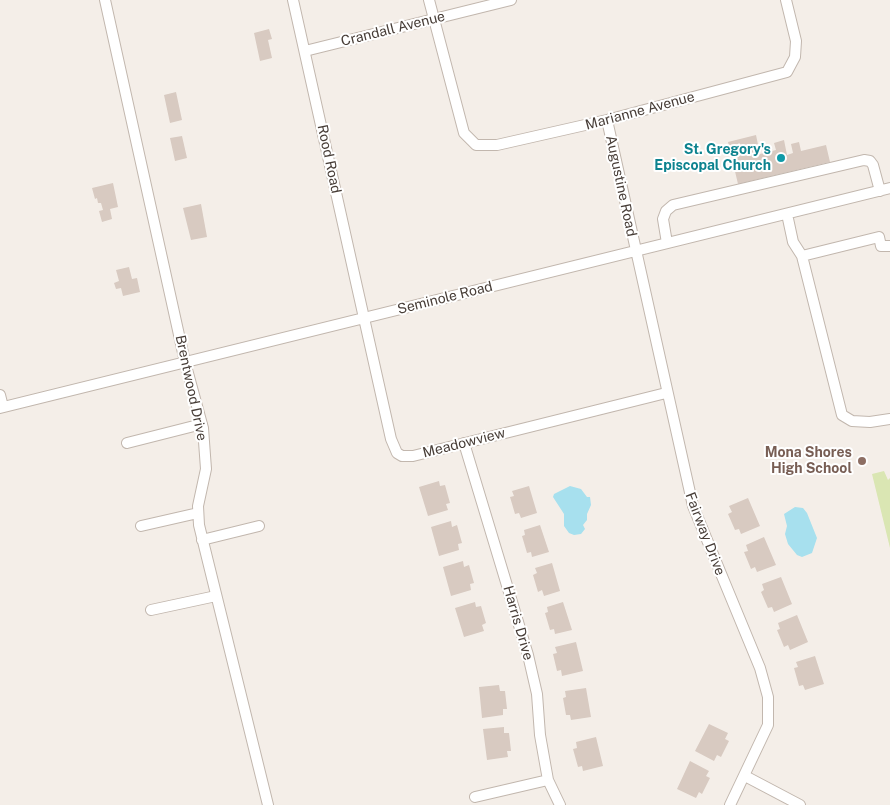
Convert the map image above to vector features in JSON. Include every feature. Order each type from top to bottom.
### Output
[{"type":"street","name":"Brentwood Drive","points":[[105,0],[185,362],[202,424],[206,469],[198,513],[202,540],[268,805]]},
{"type":"street","name":"Rood Road","points":[[293,0],[364,318]]},
{"type":"street","points":[[429,0],[433,19]]},
{"type":"street","name":"Crandall Avenue","points":[[305,51],[511,0]]},
{"type":"street","name":"Marianne Avenue","points":[[433,19],[464,133],[476,145],[497,145],[607,120],[786,72],[795,57],[796,41],[786,0]]},
{"type":"street","name":"Augustine Road","points":[[607,120],[635,251]]},
{"type":"street","points":[[667,243],[663,219],[666,211],[673,205],[864,160],[870,161],[885,190]]},
{"type":"street","name":"Seminole Road","points":[[1,407],[885,190]]},
{"type":"street","points":[[787,214],[793,242],[802,256],[842,415],[852,421],[870,422],[890,419]]},
{"type":"street","points":[[802,256],[879,237],[881,246],[890,246]]},
{"type":"street","name":"Fairway Drive","points":[[635,251],[692,506],[760,668],[768,697],[768,725],[730,805]]},
{"type":"street","name":"Meadowview","points":[[364,318],[391,439],[398,452],[406,457],[666,393]]},
{"type":"street","points":[[0,394],[1,407]]},
{"type":"street","points":[[127,444],[202,424]]},
{"type":"street","name":"Harris Drive","points":[[464,443],[533,675],[548,780],[560,805]]},
{"type":"street","points":[[141,526],[198,513]]},
{"type":"street","points":[[202,540],[260,526]]},
{"type":"street","points":[[151,610],[216,596]]},
{"type":"street","points":[[744,776],[800,805]]},
{"type":"street","points":[[475,798],[548,780]]},
{"type":"green space","points":[[884,471],[888,480],[890,478],[890,548],[872,474]]},
{"type":"water","points":[[570,486],[581,489],[587,497],[590,497],[591,505],[587,514],[587,520],[583,525],[585,529],[581,534],[574,535],[569,533],[564,526],[564,514],[553,497],[554,494]]},
{"type":"water","points":[[795,507],[803,508],[807,513],[817,538],[812,553],[802,557],[797,555],[788,544],[785,534],[787,526],[784,514]]},
{"type":"building","points":[[269,29],[272,39],[268,40],[272,58],[260,61],[254,33]]},
{"type":"building","points":[[176,92],[182,120],[170,123],[164,95]]},
{"type":"building","name":"St. Gregory's Episcopal Church","points":[[756,135],[760,154],[776,150],[774,143],[784,140],[787,155],[793,153],[791,144],[799,142],[801,151],[826,145],[830,162],[738,184],[728,142]]},
{"type":"building","points":[[182,136],[187,158],[175,161],[170,138]]},
{"type":"building","points":[[113,183],[118,207],[110,209],[112,219],[102,222],[99,211],[103,210],[101,203],[98,203],[97,198],[95,199],[92,188]]},
{"type":"building","points":[[201,204],[207,237],[191,240],[183,208]]},
{"type":"building","points":[[129,267],[132,279],[137,278],[140,292],[123,296],[121,288],[116,289],[114,283],[119,281],[116,270]]},
{"type":"building","points":[[439,481],[440,486],[445,485],[450,503],[446,504],[448,510],[428,516],[419,487]]},
{"type":"building","points":[[529,486],[537,513],[521,518],[519,513],[515,514],[510,497],[514,496],[512,491]]},
{"type":"building","points":[[748,498],[760,526],[741,534],[739,529],[735,530],[728,514],[732,512],[729,506]]},
{"type":"building","points":[[451,521],[452,527],[457,525],[462,543],[458,544],[459,550],[439,556],[431,527]]},
{"type":"building","points":[[540,525],[549,552],[532,557],[531,552],[527,553],[522,536],[525,535],[524,530]]},
{"type":"building","points":[[764,537],[776,565],[757,572],[755,567],[751,569],[744,552],[748,551],[746,545]]},
{"type":"building","points":[[463,561],[464,567],[469,565],[474,583],[470,584],[471,590],[451,596],[443,567]]},
{"type":"building","points":[[552,563],[560,591],[544,596],[542,590],[538,592],[533,575],[537,573],[535,568]]},
{"type":"building","points":[[781,577],[792,604],[774,612],[772,607],[768,608],[761,592],[764,590],[762,584]]},
{"type":"building","points":[[475,602],[476,607],[481,606],[486,623],[482,625],[484,631],[464,637],[455,608]]},
{"type":"building","points":[[563,602],[572,630],[555,634],[554,629],[550,630],[545,613],[548,612],[547,607]]},
{"type":"building","points":[[797,615],[808,642],[790,650],[788,645],[784,647],[777,630],[780,629],[778,623]]},
{"type":"building","points":[[576,642],[583,671],[562,676],[561,670],[557,671],[553,654],[557,653],[555,647]]},
{"type":"building","points":[[815,656],[824,684],[805,690],[803,685],[799,686],[794,668],[798,667],[796,662]]},
{"type":"building","points":[[499,685],[500,691],[505,691],[507,709],[503,709],[503,715],[482,718],[479,687]]},
{"type":"building","points":[[586,688],[591,717],[571,720],[570,715],[566,715],[563,698],[566,697],[565,691]]},
{"type":"building","points":[[709,724],[728,733],[725,739],[729,741],[721,757],[717,755],[714,761],[695,751]]},
{"type":"building","points":[[504,727],[504,733],[509,733],[511,751],[507,751],[508,757],[487,760],[483,729]]},
{"type":"building","points":[[596,737],[603,766],[583,771],[582,766],[578,767],[573,749],[577,748],[576,742]]},
{"type":"building","points":[[690,761],[709,771],[706,776],[710,778],[702,794],[699,792],[696,798],[677,789]]},
{"type":"place","name":"St. Gregory's Episcopal Church","points":[[781,158]]},
{"type":"place","name":"Mona Shores High School","points":[[862,461]]}]
